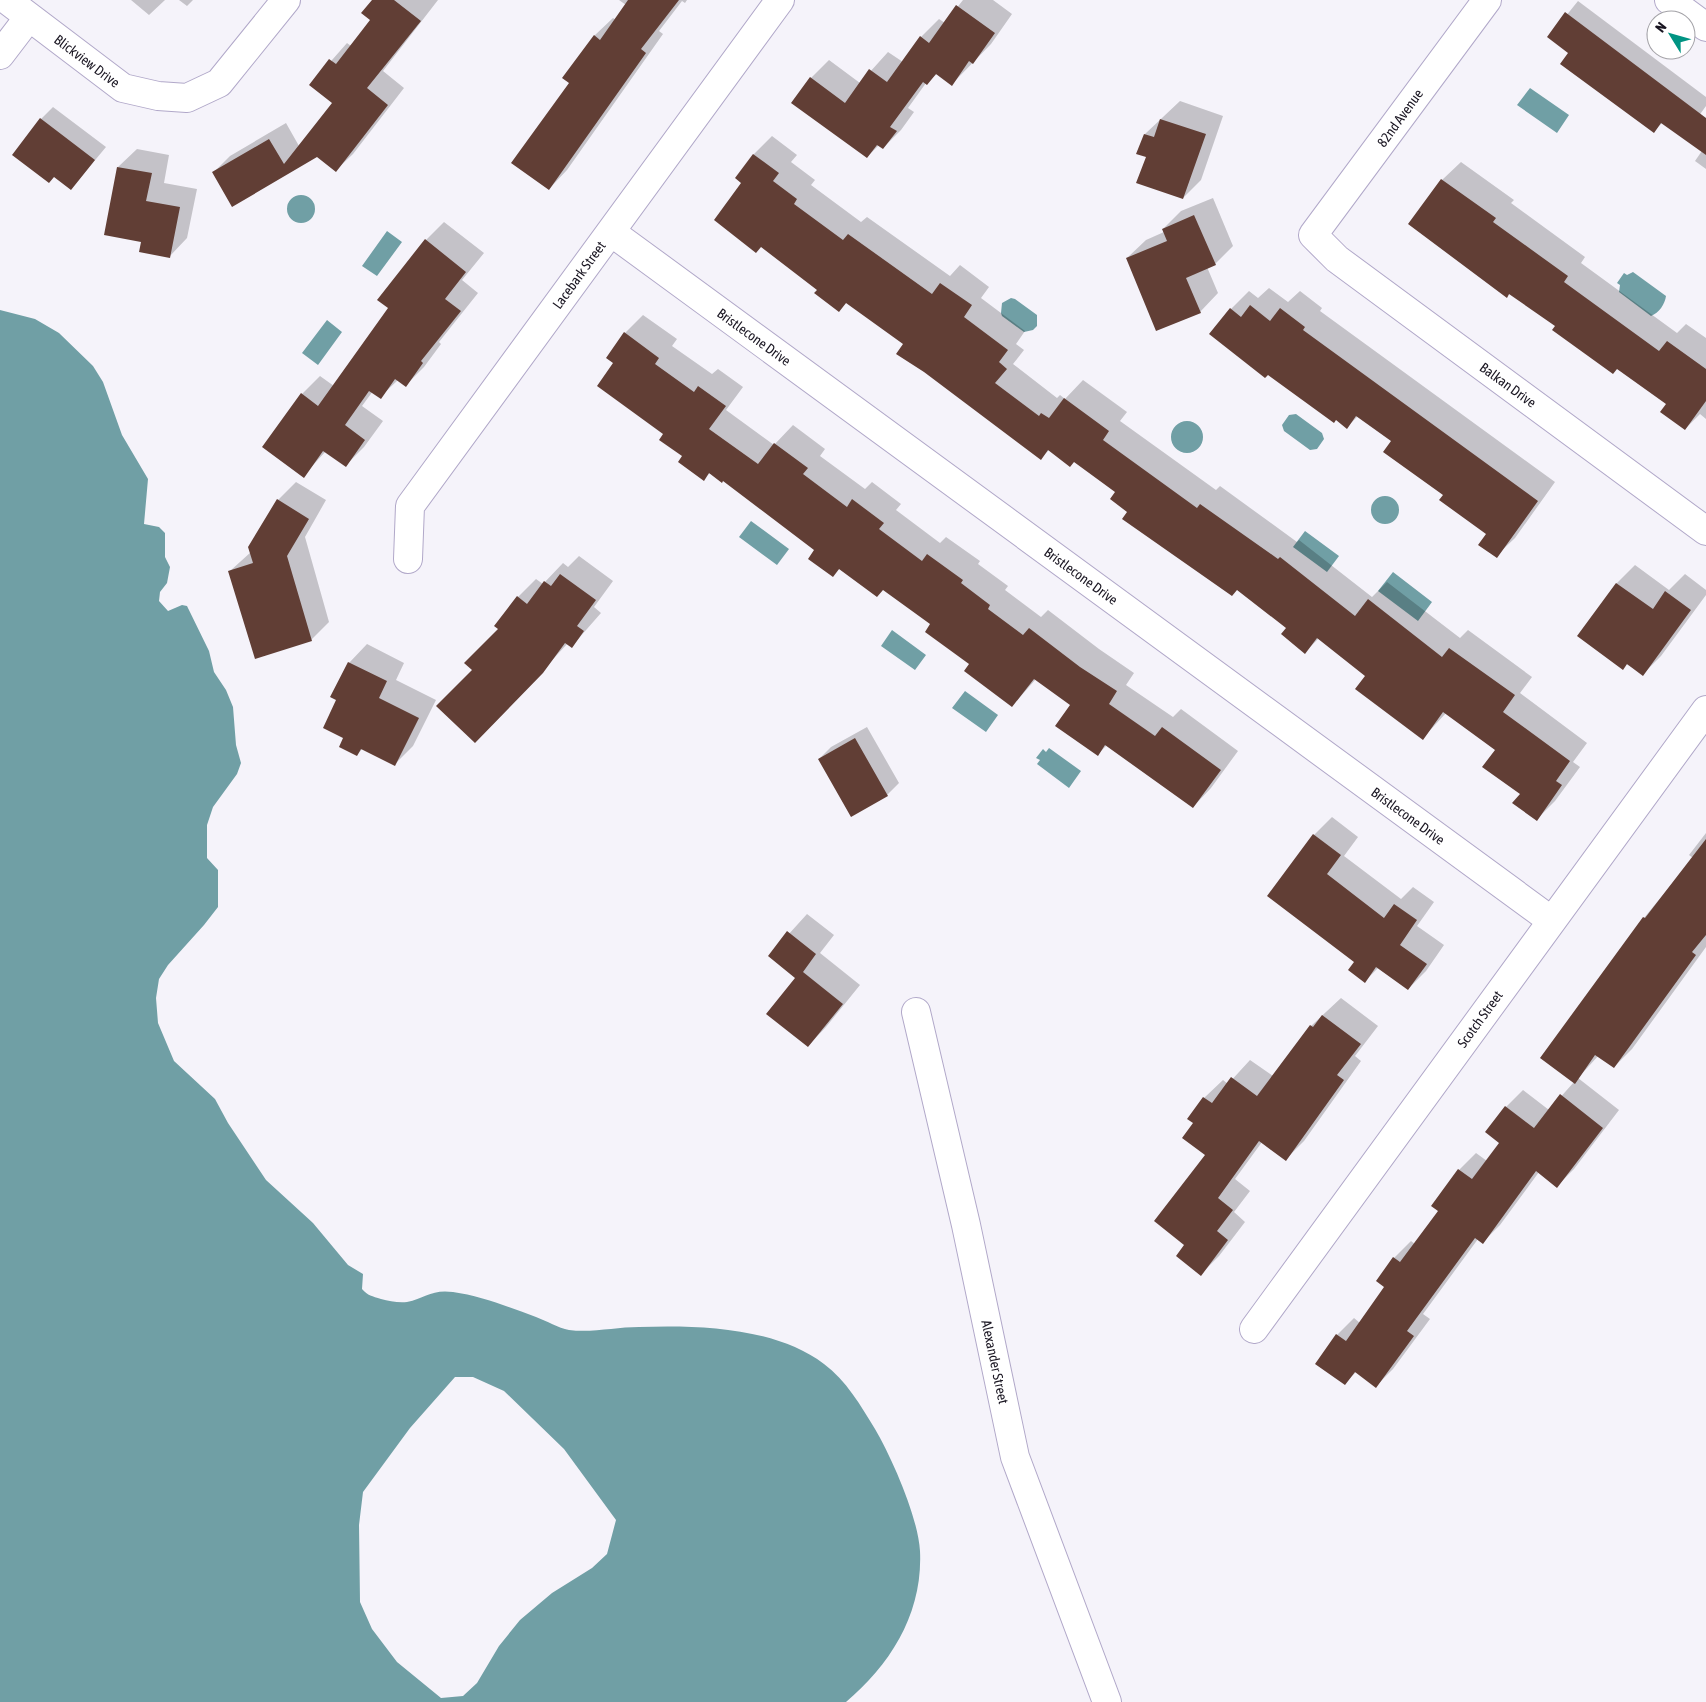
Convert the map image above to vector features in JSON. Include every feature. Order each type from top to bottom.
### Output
[{"type":"street","name":"Blickview Drive","points":[[7,0],[123,88],[158,96],[187,98],[219,83],[286,0]]},
{"type":"street","name":"Lacebark Street","points":[[408,559],[410,506],[780,0]]},
{"type":"street","name":"82nd Avenue","points":[[1313,235],[1487,0]]},
{"type":"street","points":[[1669,0],[1706,27]]},
{"type":"street","points":[[0,56],[29,17]]},
{"type":"street","name":"Bristlecone Drive","points":[[611,232],[1552,921]]},
{"type":"street","name":"Balkan Drive","points":[[1313,235],[1337,259],[1706,531]]},
{"type":"street","name":"Scotch Street","points":[[1254,1329],[1706,710]]},
{"type":"street","name":"Alexander Street","points":[[916,1012],[966,1225],[1015,1457],[1107,1702]]},
{"type":"water","points":[[1530,88],[1569,115],[1557,133],[1517,105]]},
{"type":"water","points":[[301,195],[311,199],[315,209],[311,219],[301,223],[291,219],[287,209],[291,199]]},
{"type":"water","points":[[387,231],[402,242],[377,276],[362,266]]},
{"type":"water","points":[[1633,272],[1666,296],[1661,308],[1651,316],[1619,292],[1620,285],[1617,283],[1624,273],[1627,275]]},
{"type":"water","points":[[1011,298],[1037,315],[1037,326],[1033,330],[1024,332],[1002,316],[1002,303]]},
{"type":"water","points":[[0,310],[35,319],[59,333],[93,366],[103,382],[122,435],[148,479],[144,524],[159,527],[165,533],[165,557],[170,567],[167,583],[160,592],[159,601],[168,611],[182,605],[187,606],[209,651],[214,672],[226,690],[233,707],[236,745],[241,763],[237,774],[213,807],[207,825],[207,858],[218,870],[218,907],[168,965],[159,979],[156,998],[158,1023],[174,1061],[215,1099],[228,1123],[266,1180],[313,1223],[348,1265],[363,1274],[362,1289],[370,1295],[397,1302],[407,1302],[429,1294],[446,1291],[453,1292],[484,1299],[569,1330],[586,1331],[662,1326],[735,1331],[783,1342],[824,1364],[839,1378],[864,1411],[882,1441],[896,1471],[915,1522],[920,1551],[920,1574],[910,1616],[901,1636],[877,1671],[846,1702],[0,1702]],"holes":[[[455,1377],[473,1377],[504,1391],[564,1449],[616,1520],[607,1554],[592,1568],[552,1593],[520,1620],[499,1646],[477,1683],[463,1696],[441,1698],[397,1662],[372,1629],[360,1602],[359,1525],[363,1492],[410,1428]]]},
{"type":"water","points":[[327,320],[342,332],[318,365],[302,353]]},
{"type":"water","points":[[1296,414],[1322,433],[1324,439],[1317,449],[1310,450],[1284,431],[1282,425],[1289,415]]},
{"type":"water","points":[[1187,421],[1198,426],[1203,437],[1198,448],[1187,453],[1176,448],[1171,437],[1176,426]]},
{"type":"water","points":[[1385,496],[1395,500],[1399,510],[1395,520],[1385,524],[1375,520],[1371,510],[1375,500]]},
{"type":"water","points":[[751,521],[789,549],[777,565],[739,537]]},
{"type":"water","points":[[1305,531],[1339,556],[1327,572],[1293,547]]},
{"type":"water","points":[[1393,572],[1432,602],[1418,621],[1378,591]]},
{"type":"water","points":[[892,630],[926,655],[915,670],[881,646]]},
{"type":"water","points":[[965,691],[998,715],[986,732],[952,708]]},
{"type":"water","points":[[1049,748],[1081,771],[1069,788],[1037,764],[1040,760],[1036,758],[1043,749],[1046,752]]},
{"type":"building","points":[[372,0],[394,0],[421,21],[367,88],[388,105],[336,172],[317,157],[232,207],[212,172],[269,139],[284,164],[332,103],[309,85],[329,59],[336,64],[370,20],[361,13]]},
{"type":"building","points":[[628,0],[679,0],[641,49],[646,53],[549,190],[511,163],[569,83],[562,78],[594,35],[600,40]]},
{"type":"building","points":[[956,5],[995,33],[973,64],[969,61],[952,86],[936,74],[927,85],[923,82],[890,127],[897,131],[883,149],[877,145],[867,158],[791,103],[810,77],[845,103],[869,69],[887,82],[920,36],[929,43]]},
{"type":"building","points":[[1565,12],[1706,118],[1706,155],[1661,123],[1654,133],[1560,64],[1568,53],[1547,37]]},
{"type":"building","points":[[40,118],[95,160],[71,190],[54,177],[49,183],[12,155]]},
{"type":"building","points":[[1160,119],[1206,134],[1183,199],[1136,183],[1146,157],[1136,154],[1144,134],[1154,137]]},
{"type":"building","points":[[753,154],[779,173],[773,181],[797,199],[794,204],[843,240],[848,234],[932,294],[940,283],[972,305],[964,317],[1008,350],[999,362],[1007,369],[995,383],[1039,416],[1041,413],[1049,418],[1064,398],[1109,431],[1103,440],[1197,508],[1200,504],[1278,559],[1280,557],[1355,616],[1368,599],[1442,657],[1449,648],[1515,695],[1503,712],[1570,761],[1556,781],[1562,785],[1537,821],[1512,803],[1520,794],[1482,767],[1495,750],[1443,712],[1423,740],[1355,689],[1365,676],[1317,638],[1305,654],[1281,634],[1286,628],[1237,590],[1232,596],[1122,519],[1127,512],[1110,499],[1115,492],[1074,462],[1070,467],[1048,450],[1041,460],[924,372],[896,354],[903,344],[846,303],[839,312],[814,293],[817,290],[761,247],[756,253],[714,220],[741,183],[735,178]]},
{"type":"building","points":[[117,167],[152,173],[146,201],[180,207],[170,258],[139,252],[141,242],[104,235]]},
{"type":"building","points":[[1441,179],[1496,218],[1493,222],[1568,276],[1564,282],[1659,351],[1667,341],[1706,369],[1706,401],[1685,430],[1660,412],[1666,404],[1617,369],[1613,374],[1552,330],[1555,326],[1509,294],[1507,298],[1408,224]]},
{"type":"building","points":[[1194,215],[1216,265],[1186,278],[1201,313],[1156,331],[1126,258],[1167,241],[1162,229]]},
{"type":"building","points":[[425,239],[466,272],[445,299],[461,311],[421,361],[423,363],[406,387],[395,379],[381,399],[369,391],[345,425],[365,440],[346,467],[323,451],[304,478],[262,447],[301,393],[318,406],[388,308],[377,300]]},
{"type":"building","points":[[1250,305],[1270,321],[1280,308],[1305,327],[1303,330],[1538,501],[1497,558],[1478,545],[1486,534],[1439,500],[1443,495],[1383,452],[1391,441],[1356,416],[1347,429],[1336,420],[1334,423],[1268,375],[1265,378],[1209,334],[1230,308],[1241,317]]},
{"type":"building","points":[[624,332],[659,358],[655,364],[694,392],[698,386],[726,406],[709,429],[758,464],[774,443],[808,468],[803,474],[847,507],[852,499],[884,523],[879,529],[922,561],[927,554],[963,580],[961,583],[990,605],[988,609],[1023,635],[1029,628],[1080,667],[1117,691],[1109,704],[1155,736],[1162,727],[1221,770],[1193,808],[1105,745],[1098,756],[1055,726],[1070,705],[1034,679],[1012,707],[964,671],[969,664],[925,632],[930,624],[883,590],[877,597],[839,569],[833,577],[808,559],[814,550],[723,481],[722,483],[709,473],[704,481],[678,462],[682,456],[659,440],[663,434],[597,386],[613,363],[606,358]]},
{"type":"building","points":[[277,499],[309,519],[287,556],[312,641],[255,659],[228,571],[253,563],[248,547]]},
{"type":"building","points":[[560,574],[596,600],[577,626],[584,631],[572,648],[565,643],[543,673],[475,743],[436,706],[472,670],[464,663],[498,629],[494,626],[517,596],[527,604],[544,581],[551,586]]},
{"type":"building","points":[[1616,583],[1653,609],[1665,591],[1691,610],[1643,676],[1627,664],[1623,670],[1577,636]]},
{"type":"building","points":[[348,662],[387,681],[379,698],[419,718],[395,766],[361,749],[357,756],[339,747],[343,738],[323,728],[336,700],[330,697]]},
{"type":"building","points":[[855,738],[888,796],[851,817],[818,759]]},
{"type":"building","points":[[1313,834],[1341,855],[1327,874],[1384,918],[1394,904],[1417,920],[1400,945],[1427,964],[1408,990],[1376,967],[1365,983],[1348,970],[1354,962],[1267,896]]},
{"type":"building","points":[[1706,839],[1706,935],[1692,952],[1696,955],[1614,1068],[1595,1055],[1575,1084],[1540,1058],[1643,917],[1645,918]]},
{"type":"building","points":[[787,931],[816,954],[803,972],[843,1004],[808,1047],[766,1014],[795,978],[768,956]]},
{"type":"building","points":[[1322,1015],[1361,1044],[1337,1075],[1344,1080],[1286,1161],[1259,1141],[1218,1198],[1233,1210],[1217,1231],[1228,1240],[1201,1276],[1176,1256],[1184,1245],[1154,1221],[1205,1155],[1182,1138],[1193,1123],[1187,1119],[1203,1097],[1212,1103],[1231,1077],[1257,1096],[1310,1025],[1313,1027]]},
{"type":"building","points":[[1560,1094],[1603,1128],[1557,1188],[1536,1171],[1483,1244],[1475,1238],[1407,1331],[1414,1336],[1376,1388],[1355,1372],[1345,1385],[1315,1364],[1336,1334],[1346,1341],[1384,1287],[1376,1281],[1393,1257],[1400,1262],[1438,1211],[1431,1206],[1458,1169],[1472,1179],[1499,1143],[1485,1132],[1505,1106],[1534,1128]]}]
